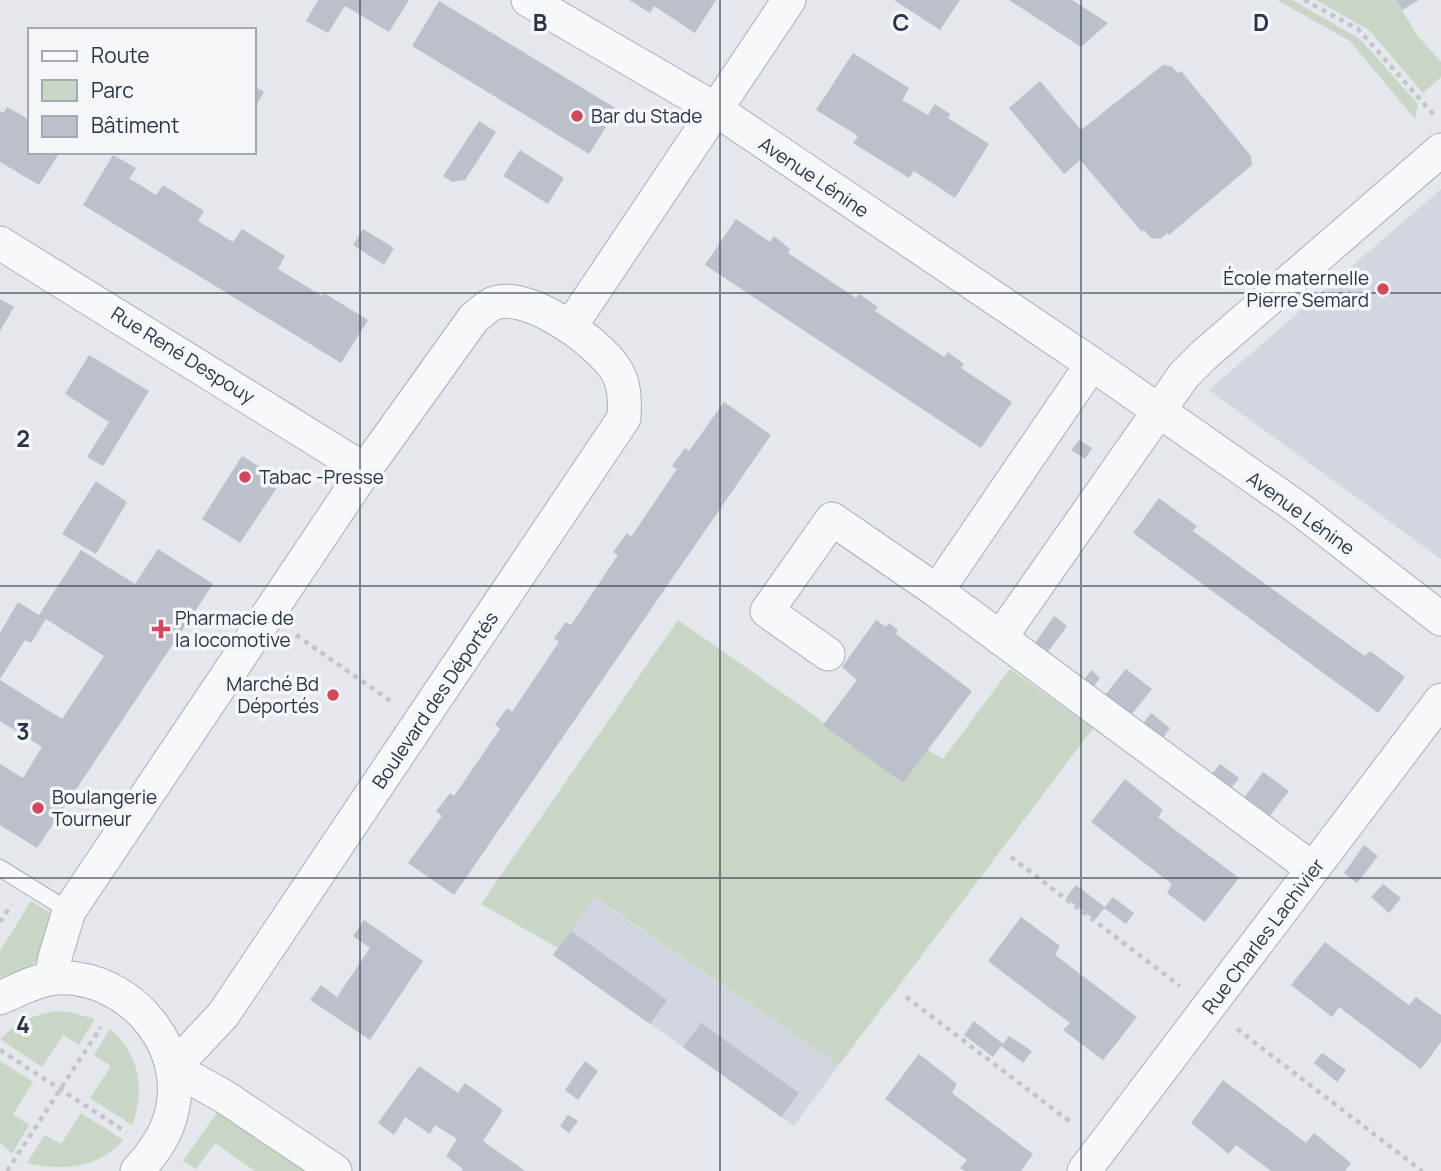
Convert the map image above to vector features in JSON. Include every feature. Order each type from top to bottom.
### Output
[{"type":"street","name":"Avenue Lénine","points":[[528,0],[715,110],[1092,364],[1298,508],[1441,619]]},
{"type":"street","points":[[570,327],[789,0]]},
{"type":"street","points":[[1000,638],[1184,375],[1441,150]]},
{"type":"street","name":"Rue René Despouy","points":[[0,243],[365,470]]},
{"type":"street","name":"Boulevard des Déportés","points":[[52,978],[54,961],[69,911],[365,470],[473,319],[491,304],[508,303],[548,313],[570,327],[614,367],[626,396],[624,418],[223,1015],[173,1068]]},
{"type":"street","points":[[937,591],[1092,364]]},
{"type":"street","points":[[828,654],[767,611],[832,519],[937,591],[1313,869]]},
{"type":"street","name":"Rue Charles Lachivier","points":[[1094,1159],[1441,700]]},
{"type":"street","points":[[0,997],[52,978],[73,978],[98,983],[122,994],[146,1014],[163,1039],[173,1068],[174,1097],[168,1125],[146,1161]]},
{"type":"street","points":[[173,1068],[225,1097],[335,1171]]},
{"type":"lane","points":[[0,868],[69,911]]},
{"type":"path","points":[[1304,0],[1358,29],[1441,123]]},
{"type":"path","points":[[267,615],[421,722]]},
{"type":"path","points":[[1011,857],[1422,1171]]},
{"type":"path","points":[[8,1171],[122,994]]},
{"type":"path","points":[[906,997],[1094,1159]]},
{"type":"path","points":[[0,1051],[60,1090],[146,1161]]},
{"type":"shaded area","name":"École maternelle Pierre Semard","points":[[1441,189],[1441,559],[1209,390]]},
{"type":"shaded area","points":[[594,897],[839,1065],[794,1126],[553,955]]},
{"type":"green space","points":[[1277,0],[1292,0],[1360,39],[1418,104],[1415,119],[1350,41]]},
{"type":"green space","points":[[1316,0],[1396,0],[1417,35],[1441,62],[1441,77],[1423,93],[1369,30]]},
{"type":"green space","points":[[678,620],[804,708],[903,783],[928,750],[943,759],[1010,669],[1093,728],[839,1065],[595,897],[558,948],[481,904]]},
{"type":"green space","points":[[31,901],[49,912],[56,920],[48,942],[32,965],[0,977],[0,951]]},
{"type":"green space","points":[[55,1011],[95,1019],[79,1045],[63,1035],[42,1067],[0,1039],[25,1020]]},
{"type":"green space","points":[[110,1029],[128,1049],[137,1073],[139,1099],[132,1125],[90,1098],[111,1066],[94,1055]]},
{"type":"green space","points":[[0,1061],[33,1082],[13,1114],[29,1125],[12,1154],[0,1142]]},
{"type":"green space","points":[[220,1108],[309,1171],[255,1171],[215,1143],[196,1169],[183,1161]]},
{"type":"green space","points":[[81,1113],[123,1140],[121,1143],[100,1158],[77,1166],[53,1167],[27,1163],[45,1135],[61,1144]]},
{"type":"building","points":[[318,0],[409,0],[389,32],[345,6],[328,33],[306,21]]},
{"type":"building","points":[[629,0],[716,0],[695,33],[654,6],[650,13]]},
{"type":"building","points":[[894,0],[960,0],[940,30]]},
{"type":"building","points":[[1009,0],[1072,0],[1108,23],[1081,47]]},
{"type":"building","points":[[1396,0],[1419,0],[1402,10]]},
{"type":"building","points":[[439,1],[617,109],[589,154],[412,46]]},
{"type":"building","points":[[853,53],[909,88],[902,100],[928,115],[935,104],[950,114],[948,118],[989,144],[955,198],[914,171],[909,178],[853,143],[858,136],[816,110]]},
{"type":"building","points":[[1163,65],[1171,66],[1178,73],[1181,71],[1251,156],[1252,165],[1169,235],[1167,233],[1160,239],[1151,238],[1144,230],[1142,232],[1080,160],[1064,174],[1009,108],[1040,81],[1081,130]]},
{"type":"building","points":[[256,87],[264,92],[256,106]]},
{"type":"building","points":[[7,107],[28,119],[28,154],[59,154],[39,185],[0,162],[0,111],[3,113]]},
{"type":"building","points":[[479,121],[496,132],[465,180],[452,182],[443,176]]},
{"type":"building","points":[[520,150],[564,178],[548,204],[503,176]]},
{"type":"building","points":[[113,155],[136,168],[129,179],[156,195],[163,185],[204,211],[198,221],[233,242],[242,229],[285,256],[278,269],[368,320],[341,363],[83,205]]},
{"type":"building","points":[[736,219],[770,242],[774,236],[790,249],[788,253],[856,298],[859,294],[878,307],[875,311],[944,357],[948,352],[964,364],[961,368],[1012,402],[981,448],[705,265]]},
{"type":"building","points":[[363,229],[394,248],[384,265],[353,245]]},
{"type":"building","points":[[0,299],[14,307],[0,331]]},
{"type":"building","points":[[89,355],[149,391],[103,466],[87,457],[109,422],[65,394]]},
{"type":"building","points":[[724,402],[771,435],[454,895],[408,863],[442,816],[436,811],[450,793],[454,796],[500,729],[495,725],[507,708],[512,712],[559,642],[554,638],[566,622],[571,625],[618,555],[613,552],[627,533],[631,537],[677,469],[672,466],[685,448],[689,451]]},
{"type":"building","points":[[1079,440],[1092,448],[1085,459],[1071,450]]},
{"type":"building","points":[[242,456],[282,480],[240,543],[202,519]]},
{"type":"building","points":[[96,481],[127,502],[96,554],[62,534]]},
{"type":"building","points":[[1159,498],[1197,526],[1193,531],[1352,647],[1365,656],[1370,651],[1405,677],[1378,713],[1133,533]]},
{"type":"building","points":[[158,549],[213,584],[37,848],[0,825],[0,764],[23,778],[42,747],[0,721],[0,680],[62,719],[104,656],[46,619],[31,643],[25,640],[0,679],[0,633],[18,602],[39,615],[81,550],[135,584]]},
{"type":"building","points":[[1054,616],[1067,626],[1047,653],[1035,643]]},
{"type":"building","points":[[876,620],[886,627],[889,623],[898,630],[896,634],[972,691],[903,783],[823,725],[857,680],[842,667]]},
{"type":"building","points":[[1126,669],[1152,689],[1131,715],[1105,695]]},
{"type":"building","points":[[1091,670],[1100,678],[1089,693],[1080,685]]},
{"type":"building","points":[[1151,713],[1170,728],[1159,743],[1140,728]]},
{"type":"building","points":[[1220,764],[1239,778],[1227,794],[1208,779]]},
{"type":"building","points":[[1263,772],[1289,791],[1268,818],[1243,799]]},
{"type":"building","points":[[1125,779],[1163,810],[1158,817],[1239,878],[1205,922],[1167,893],[1172,884],[1091,822]]},
{"type":"building","points":[[1364,845],[1378,856],[1357,883],[1344,873]]},
{"type":"building","points":[[1383,884],[1401,898],[1389,913],[1371,897]]},
{"type":"building","points":[[1076,885],[1105,907],[1095,920],[1066,898]]},
{"type":"building","points":[[1113,897],[1134,913],[1126,924],[1104,908]]},
{"type":"building","points":[[1021,917],[1060,946],[1055,955],[1137,1017],[1103,1060],[1063,1030],[1070,1023],[988,961]]},
{"type":"building","points":[[364,920],[423,961],[370,1040],[310,1000],[321,985],[337,997],[370,948],[353,936]]},
{"type":"building","points":[[571,931],[667,1000],[650,1024],[553,955]]},
{"type":"building","points":[[1325,942],[1409,1005],[1416,997],[1441,1015],[1441,1042],[1421,1069],[1339,1007],[1332,1017],[1291,985]]},
{"type":"building","points":[[974,1021],[1003,1044],[1009,1036],[1032,1051],[1023,1063],[1001,1046],[993,1057],[964,1035]]},
{"type":"building","points":[[701,1023],[799,1093],[781,1117],[683,1047]]},
{"type":"building","points":[[1322,1053],[1346,1070],[1337,1082],[1314,1063]]},
{"type":"building","points":[[919,1054],[957,1084],[952,1093],[1033,1154],[1021,1171],[965,1171],[960,1168],[967,1160],[885,1099]]},
{"type":"building","points":[[585,1061],[598,1071],[578,1100],[565,1090]]},
{"type":"building","points":[[419,1066],[458,1093],[465,1083],[503,1110],[483,1141],[525,1171],[461,1171],[463,1169],[446,1156],[457,1139],[435,1125],[430,1134],[405,1117],[394,1135],[378,1123]]},
{"type":"building","points":[[1223,1080],[1306,1143],[1314,1133],[1351,1163],[1345,1171],[1271,1171],[1236,1145],[1229,1154],[1191,1123]]},
{"type":"building","points":[[568,1115],[578,1121],[569,1133],[560,1126]]},
{"type":"place","name":"Bar du Stade","points":[[577,116]]},
{"type":"place","name":"École maternelle Pierre Semard","points":[[1383,289]]},
{"type":"place","name":"Tabac -Presse","points":[[245,477]]},
{"type":"place","name":"Pharmacie de la locomotive","points":[[161,629]]},
{"type":"place","name":"Marché Bd Déportés","points":[[333,695]]},
{"type":"place","name":"Boulangerie Tourneur","points":[[38,808]]}]
